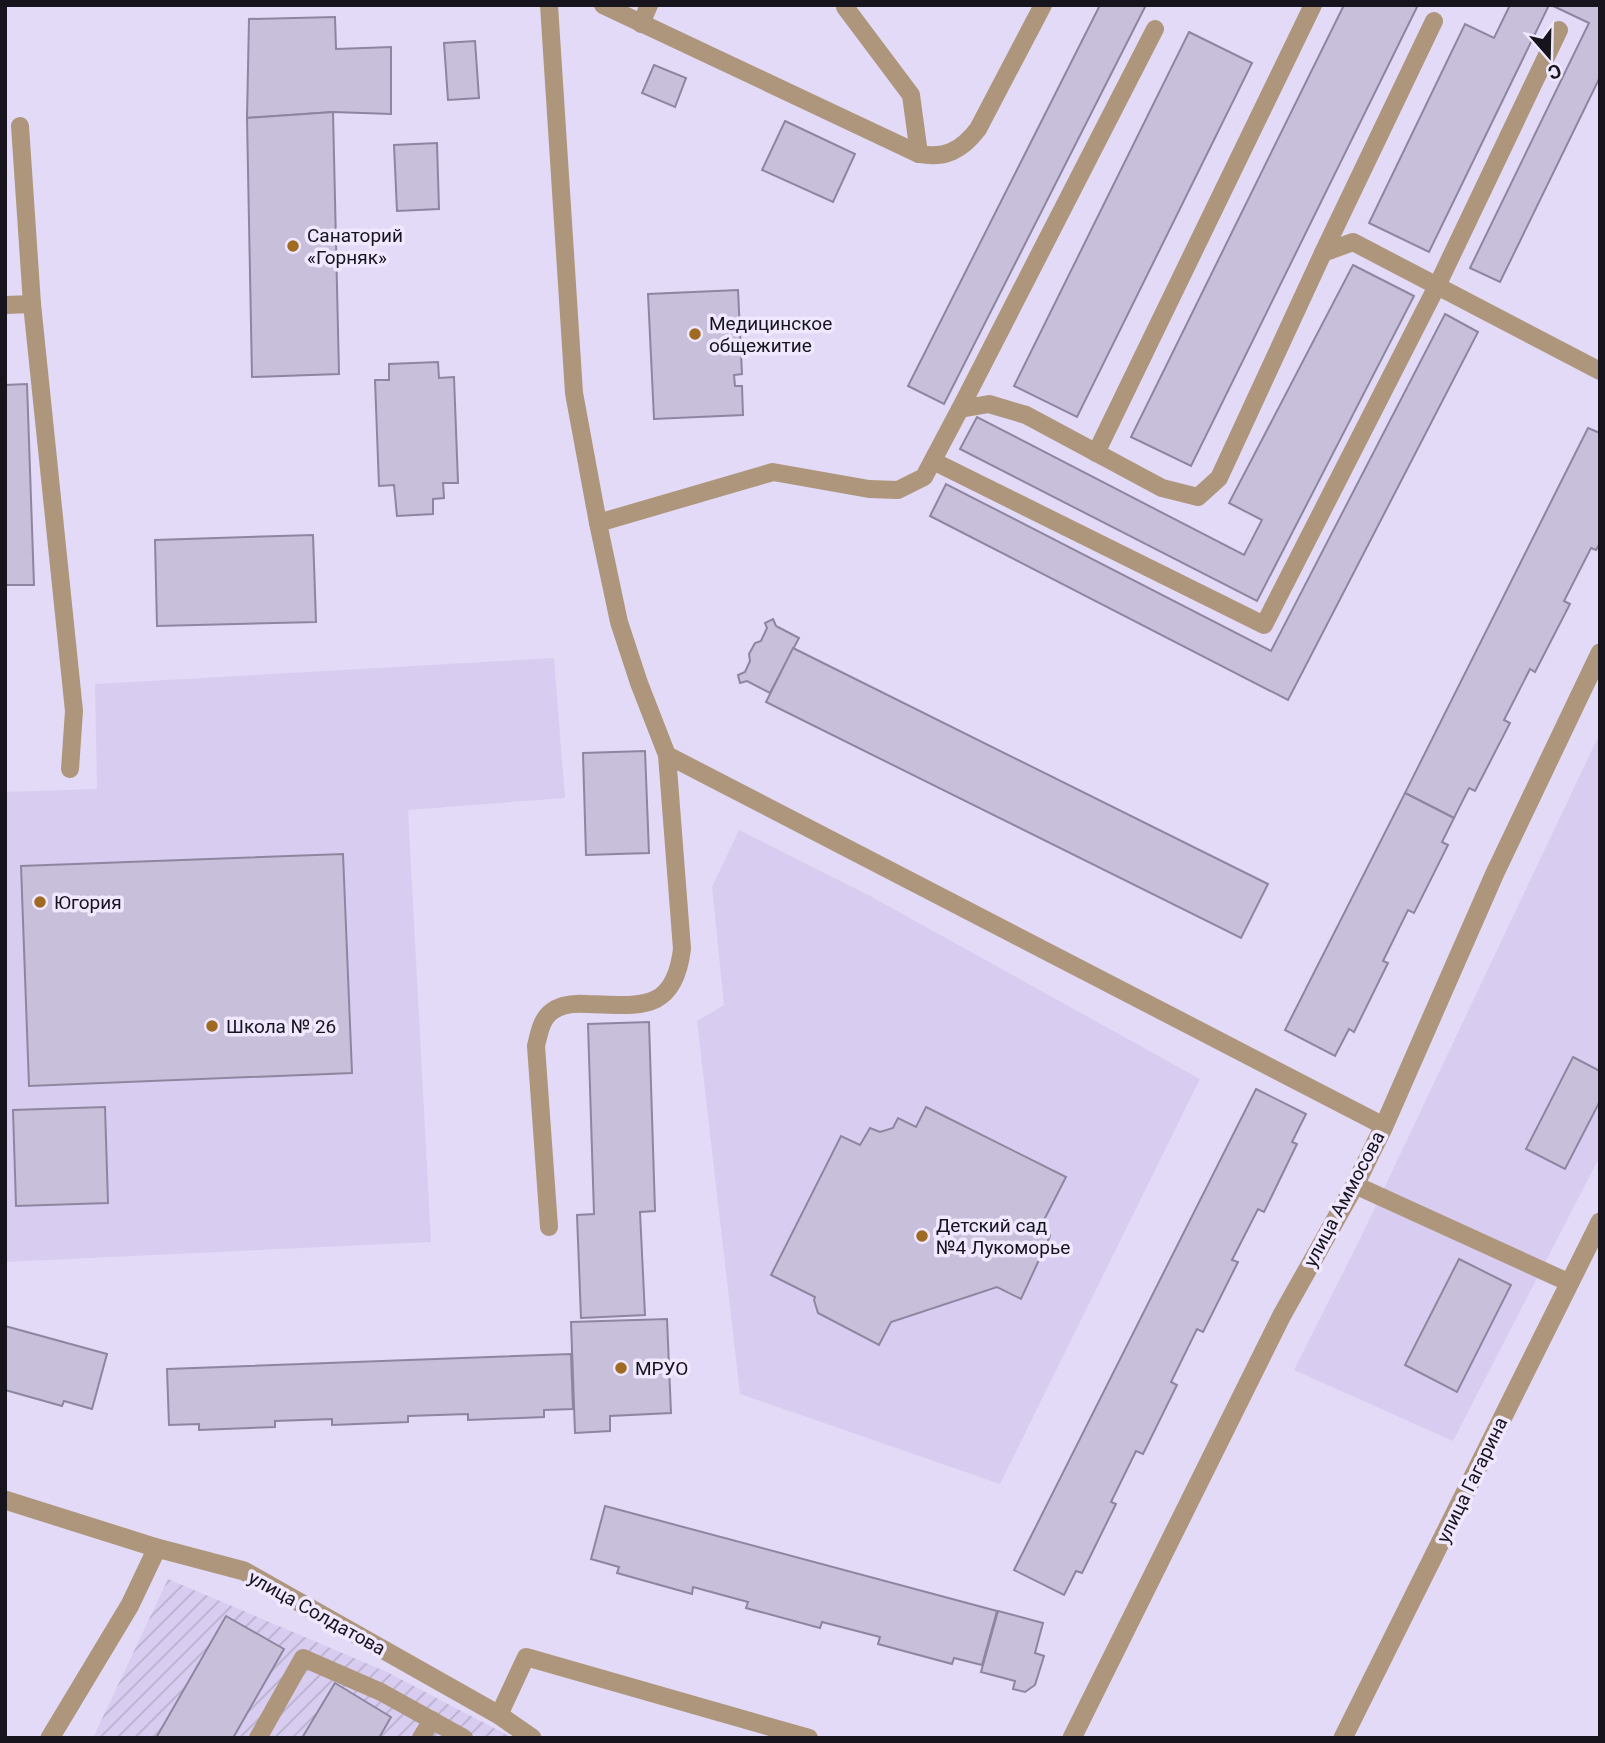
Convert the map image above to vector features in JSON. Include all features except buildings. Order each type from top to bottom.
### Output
[{"type":"street","name":"улица Аммосова","points":[[1072,1738],[1282,1315],[1355,1185],[1384,1126],[1495,873],[1600,653]]},
{"type":"street","name":"улица Гагарина","points":[[1343,1738],[1600,1222]]},
{"type":"street","name":"улица Солдатова","points":[[5,1500],[157,1548],[244,1571],[499,1715],[532,1738]]},
{"type":"street","points":[[50,1738],[130,1605],[157,1548]]},
{"type":"lane","points":[[548,5],[574,393],[597,523],[619,622],[667,755],[682,949],[675,979],[667,992],[655,1001],[639,1005],[565,1005],[552,1011],[543,1021],[536,1046],[549,1227]]},
{"type":"lane","points":[[603,5],[919,154],[931,156],[957,150],[968,142],[978,129],[1043,5]]},
{"type":"lane","points":[[641,24],[649,5]]},
{"type":"lane","points":[[845,5],[911,95],[919,154]]},
{"type":"lane","points":[[1096,453],[1313,5]]},
{"type":"lane","points":[[960,409],[989,404],[1026,415],[1163,488],[1198,496],[1219,478],[1434,21]]},
{"type":"lane","points":[[597,523],[773,472],[869,489],[898,490],[924,477],[1155,29]]},
{"type":"lane","points":[[933,461],[1264,625],[1437,286],[1559,30]]},
{"type":"lane","points":[[19,125],[32,304],[74,711],[70,769]]},
{"type":"lane","points":[[1323,253],[1353,242],[1600,371]]},
{"type":"lane","points":[[5,305],[32,304]]},
{"type":"lane","points":[[667,755],[1384,1126]]},
{"type":"lane","points":[[1355,1185],[1570,1283]]},
{"type":"lane","points":[[499,1715],[526,1657],[809,1738]]},
{"type":"lane","points":[[258,1738],[303,1658],[381,1692],[464,1738]]},
{"type":"lane","points":[[421,1738],[432,1720]]},
{"type":"shaded area","name":"Школа № 26","points":[[554,658],[565,798],[408,810],[431,1242],[5,1262],[5,792],[97,789],[95,684]]},
{"type":"shaded area","points":[[1600,733],[1600,1156],[1453,1441],[1294,1370],[1360,1239]]},
{"type":"shaded area","name":"Детский сад №4 Лукоморье","points":[[739,830],[872,897],[1200,1079],[1000,1484],[740,1394],[697,1021],[724,1005],[712,887]]},
{"type":"shaded area","points":[[168,1579],[387,1672],[513,1738],[93,1738]]},
{"type":"place","name":"Санаторий «Горняк»","points":[[293,246]]},
{"type":"place","name":"Медицинское общежитие","points":[[695,334]]},
{"type":"place","name":"Югория","points":[[40,902]]},
{"type":"place","name":"Школа № 26","points":[[212,1026]]},
{"type":"place","name":"Детский сад №4 Лукоморье","points":[[922,1236]]},
{"type":"place","name":"МРУО","points":[[621,1368]]}]
